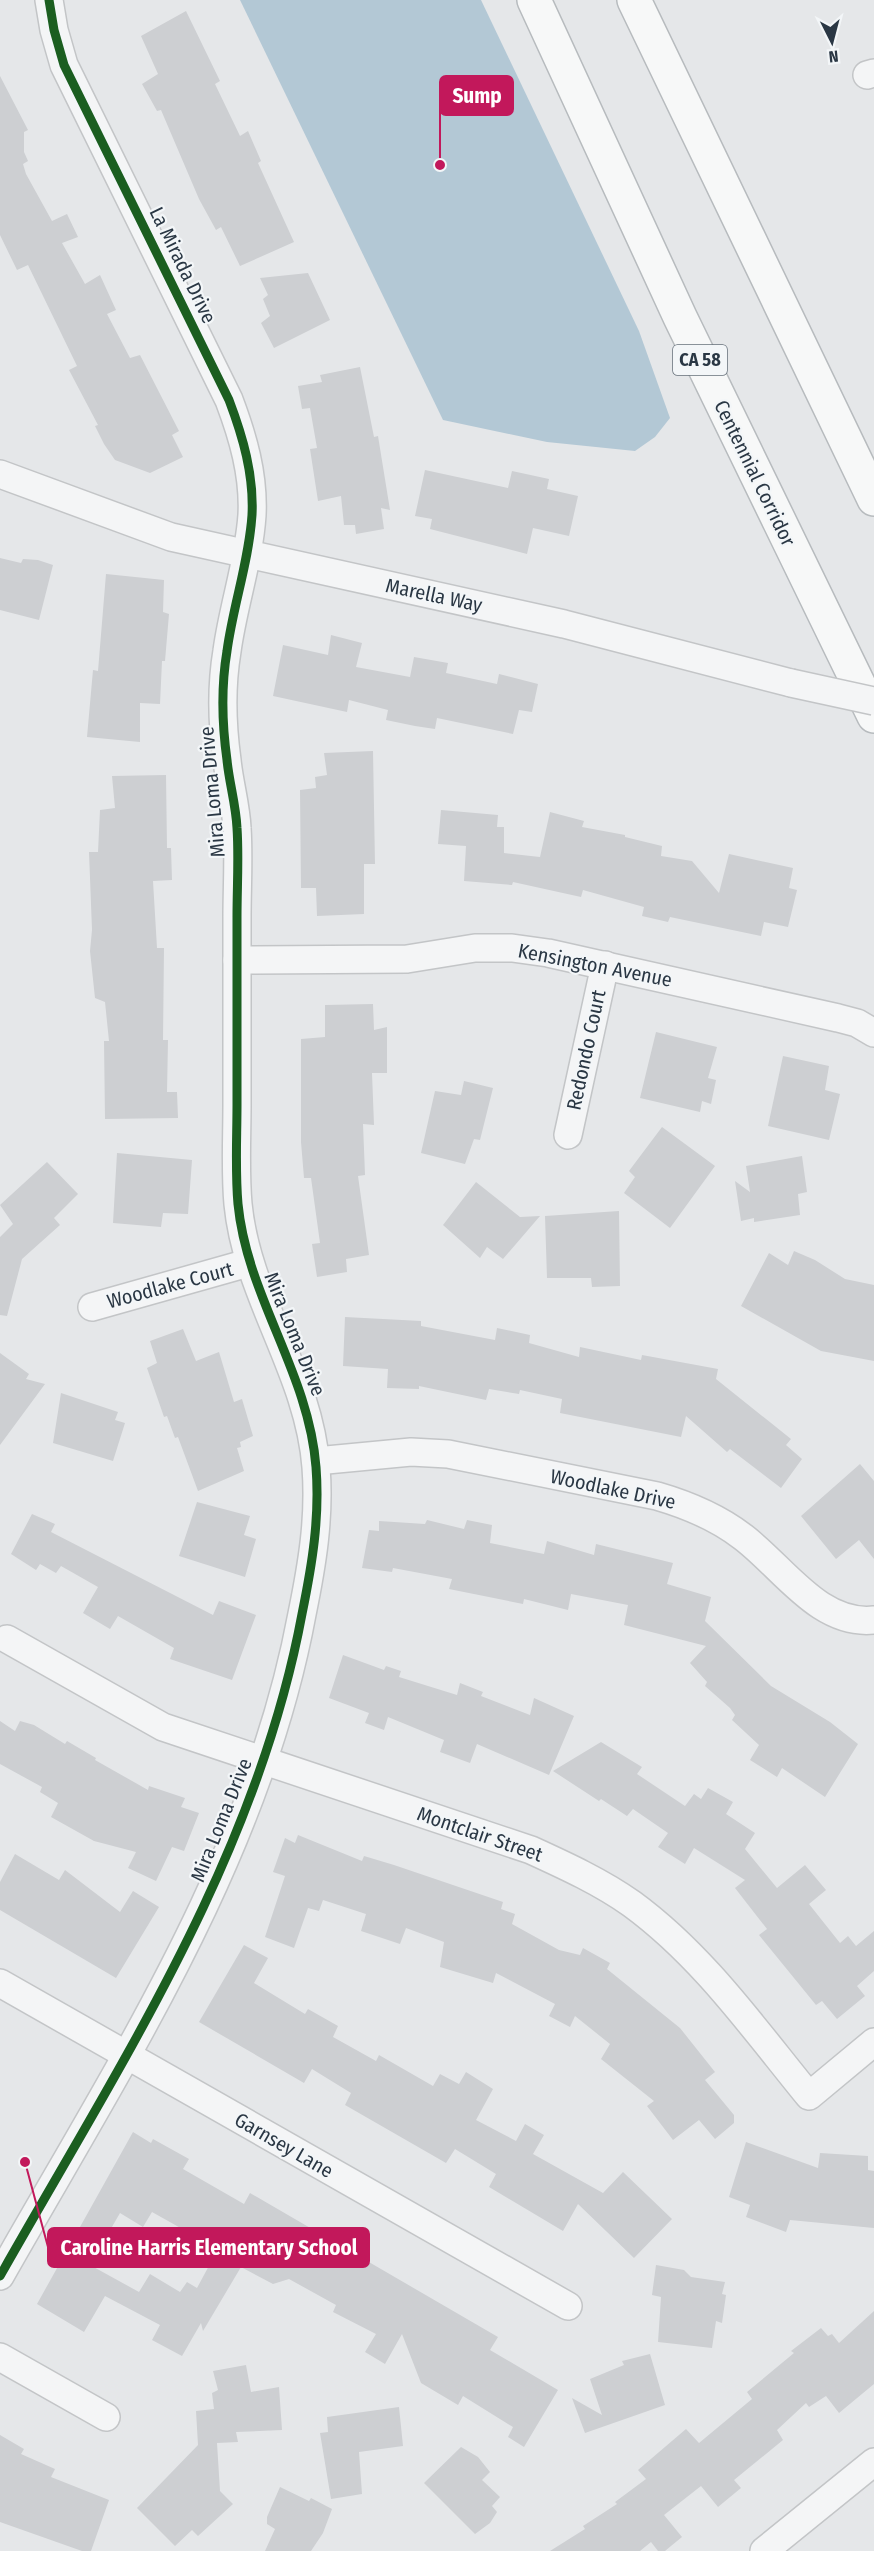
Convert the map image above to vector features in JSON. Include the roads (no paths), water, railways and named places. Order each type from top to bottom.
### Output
[{"type":"highway","name":"Centennial Corridor","points":[[534,0],[680,317],[874,716]]},
{"type":"highway","points":[[634,0],[874,499]]},
{"type":"street","name":"La Mirada Drive","points":[[49,0],[54,30],[64,65],[229,400],[242,435],[250,476],[252,513],[246,554]]},
{"type":"street","name":"Marella Way","points":[[0,474],[171,537],[564,624],[791,683],[874,701]]},
{"type":"street","name":"Mira Loma Drive","points":[[0,2276],[200,1920],[236,1839],[264,1761],[296,1648],[314,1551],[318,1505],[316,1461],[308,1417],[293,1370],[263,1306],[248,1263],[237,1201],[237,825],[226,758],[223,702],[226,653],[246,554]]},
{"type":"street","name":"Kensington Avenue","points":[[237,960],[407,959],[475,948],[512,948],[605,965],[838,1018],[856,1023],[874,1033]]},
{"type":"street","name":"Redondo Court","points":[[568,1135],[605,965]]},
{"type":"street","name":"Woodlake Court","points":[[92,1307],[248,1263]]},
{"type":"street","name":"Woodlake Drive","points":[[316,1461],[411,1452],[448,1454],[657,1496],[710,1516],[742,1535],[824,1608],[842,1619],[861,1622],[874,1620]]},
{"type":"street","name":"Montclair Street","points":[[7,1639],[163,1726],[531,1850],[592,1880],[631,1904],[669,1934],[704,1968],[809,2096],[874,2042]]},
{"type":"street","name":"Garnsey Lane","points":[[0,1983],[568,2306]]},
{"type":"street","points":[[0,2356],[106,2417]]},
{"type":"street","points":[[764,2551],[874,2462]]},
{"type":"water","points":[[240,0],[481,0],[639,331],[670,418],[655,437],[635,451],[547,442],[443,420]]},
{"type":"place","name":"Sump","points":[[440,165]]},
{"type":"place","name":"Caroline Harris Elementary School","points":[[25,2162]]}]
